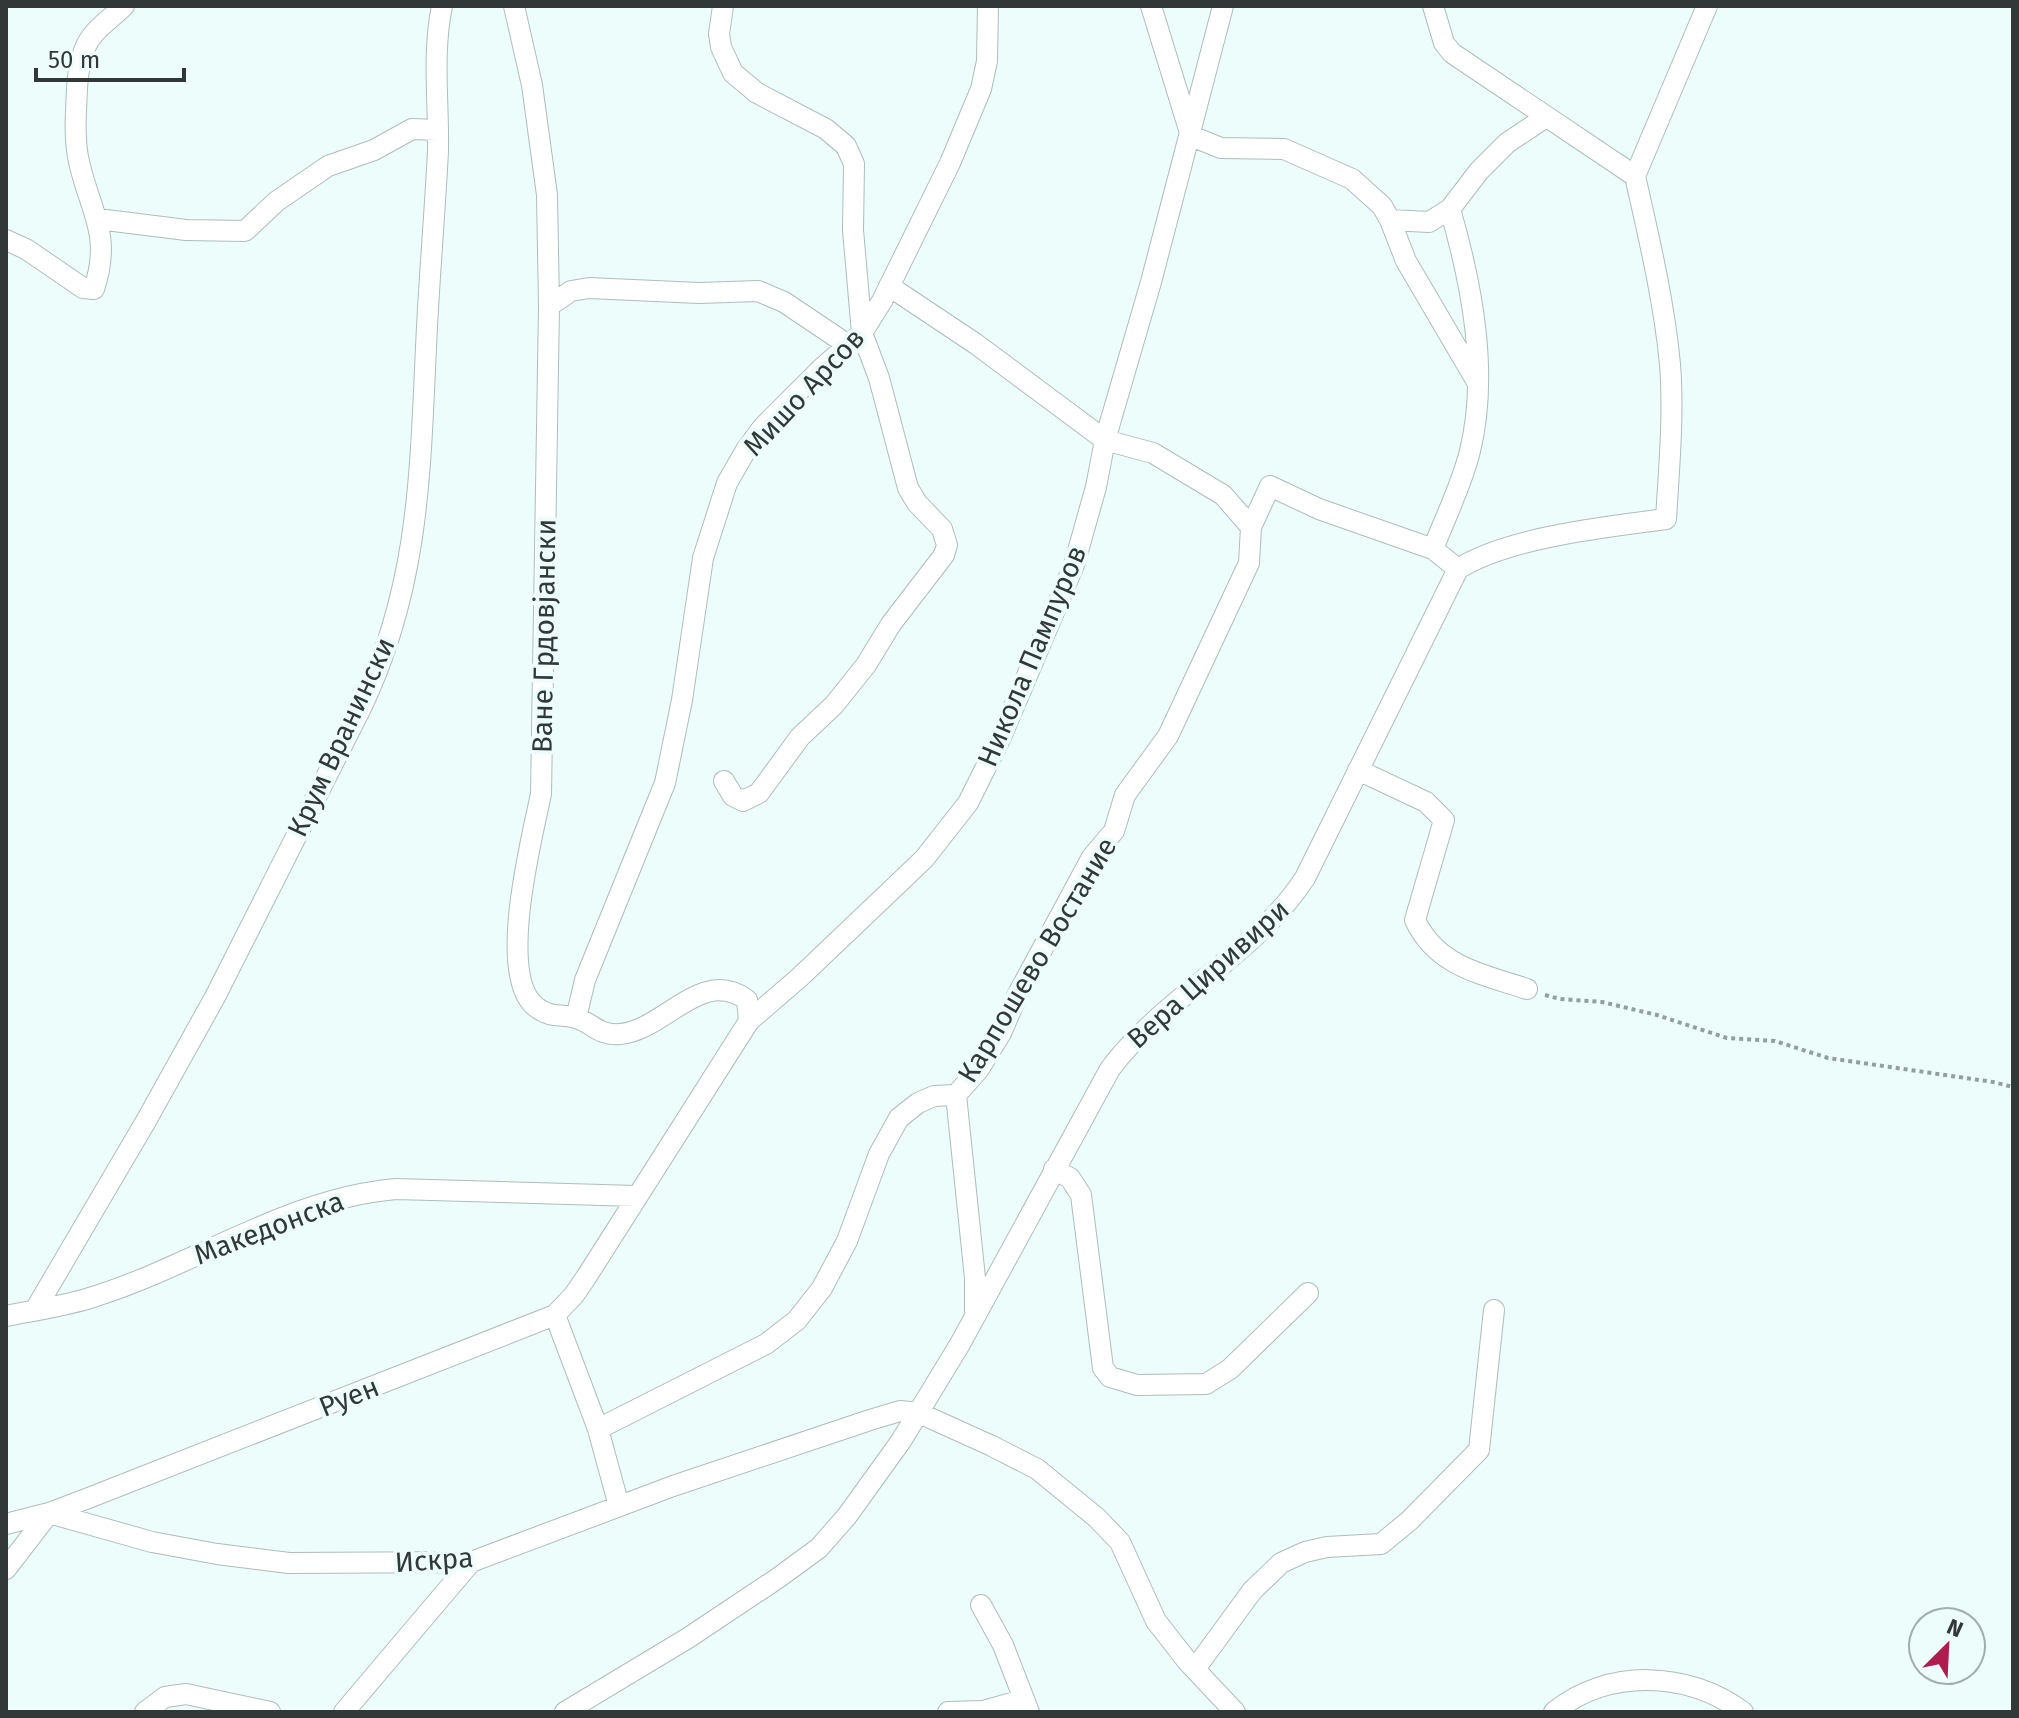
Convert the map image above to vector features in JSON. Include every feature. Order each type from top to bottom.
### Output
[{"type":"street","points":[[6,240],[26,249],[83,288],[94,289],[100,271],[102,232],[79,160],[75,135],[78,82],[81,59],[88,43],[124,6]]},
{"type":"street","name":"Крум Вранински","points":[[35,1310],[215,997],[379,669],[414,538],[422,465],[437,130],[435,53],[442,6]]},
{"type":"street","name":"Ване Грдовјански","points":[[514,6],[532,85],[547,195],[549,306],[541,794],[526,865],[517,960],[520,985],[535,1006],[552,1017],[576,1018],[600,1033],[619,1034],[638,1030],[658,1021],[692,997],[725,989],[735,991],[747,1000],[749,1021]]},
{"type":"street","points":[[723,6],[719,34],[721,47],[733,73],[757,93],[826,129],[846,146],[854,164],[855,339],[879,378],[908,488],[917,503],[942,529],[947,545],[944,555],[891,624],[866,665],[834,705],[800,737],[759,793],[743,801],[733,796],[724,781]]},
{"type":"street","name":"Мишо Арсов","points":[[576,1018],[585,980],[665,783],[682,700],[703,558],[727,483],[763,427],[855,339],[889,286],[950,163],[981,89],[987,61],[988,6]]},
{"type":"street","points":[[1151,6],[1191,136],[1221,148],[1284,149],[1352,179],[1382,206],[1406,261],[1477,383]]},
{"type":"street","name":"Никола Пампуров","points":[[636,1196],[749,1021],[924,859],[968,803],[1001,737],[1074,565],[1096,487],[1105,440],[1191,136],[1223,6]]},
{"type":"street","points":[[1433,6],[1444,43],[1452,53],[1635,176]]},
{"type":"street","points":[[1450,209],[1466,265],[1477,407],[1470,453],[1433,549],[1458,569],[1483,555],[1566,534],[1666,519],[1671,447],[1670,365],[1655,264],[1635,176],[1707,6]]},
{"type":"street","points":[[1390,220],[1429,222],[1450,209],[1479,171],[1507,143],[1546,117]]},
{"type":"street","points":[[98,219],[186,230],[245,231],[277,201],[328,166],[374,150],[412,129],[437,130]]},
{"type":"street","points":[[889,286],[976,344],[1105,440],[1153,453],[1190,473],[1223,495],[1251,527]]},
{"type":"street","points":[[549,306],[571,291],[589,288],[699,293],[758,291],[855,339]]},
{"type":"street","name":"Карпошево Востание","points":[[598,1429],[766,1344],[797,1320],[822,1288],[847,1241],[879,1154],[899,1118],[918,1103],[934,1096],[956,1095],[979,1069],[1001,1033],[1018,994],[1092,857],[1114,831],[1125,795],[1168,736],[1249,563],[1251,527],[1270,486],[1319,509],[1433,549]]},
{"type":"street","name":"Вера Циривири","points":[[565,1712],[688,1638],[778,1578],[819,1548],[847,1516],[919,1413],[1096,1091],[1128,1044],[1273,921],[1289,903],[1311,866],[1458,569]]},
{"type":"street","points":[[1358,770],[1426,802],[1444,820],[1415,920],[1425,940],[1450,962],[1527,989]]},
{"type":"street","points":[[956,1095],[975,1278],[975,1315]]},
{"type":"street","points":[[1054,1169],[1070,1178],[1081,1195],[1103,1368],[1110,1377],[1137,1385],[1206,1384],[1230,1369],[1308,1293]]},
{"type":"street","name":"Македонска","points":[[6,1316],[95,1297],[282,1219],[337,1199],[367,1192],[411,1189],[636,1196]]},
{"type":"street","name":"Руен","points":[[6,1524],[49,1513],[555,1315],[574,1295],[636,1196]]},
{"type":"street","points":[[1195,1669],[1252,1591],[1281,1563],[1305,1552],[1327,1547],[1381,1544],[1409,1521],[1479,1450],[1494,1310]]},
{"type":"street","points":[[555,1315],[598,1429],[619,1506]]},
{"type":"street","name":"Искра","points":[[49,1513],[152,1542],[289,1563],[471,1562],[619,1506],[870,1420],[900,1411],[919,1413]]},
{"type":"street","points":[[919,1413],[1037,1469],[1097,1518],[1120,1542],[1156,1621],[1235,1712]]},
{"type":"street","points":[[6,1569],[49,1513]]},
{"type":"street","points":[[344,1712],[471,1562]]},
{"type":"street","points":[[948,1712],[1025,1706],[1003,1645],[981,1605]]},
{"type":"street","points":[[1554,1712],[1571,1698],[1594,1687],[1644,1679],[1684,1685],[1724,1698],[1743,1712]]},
{"type":"street","points":[[145,1712],[165,1697],[186,1694],[270,1712]]},
{"type":"path","points":[[1527,989],[1560,999],[1602,1002],[1657,1015],[1727,1038],[1775,1041],[1828,1058],[2013,1087]]}]
